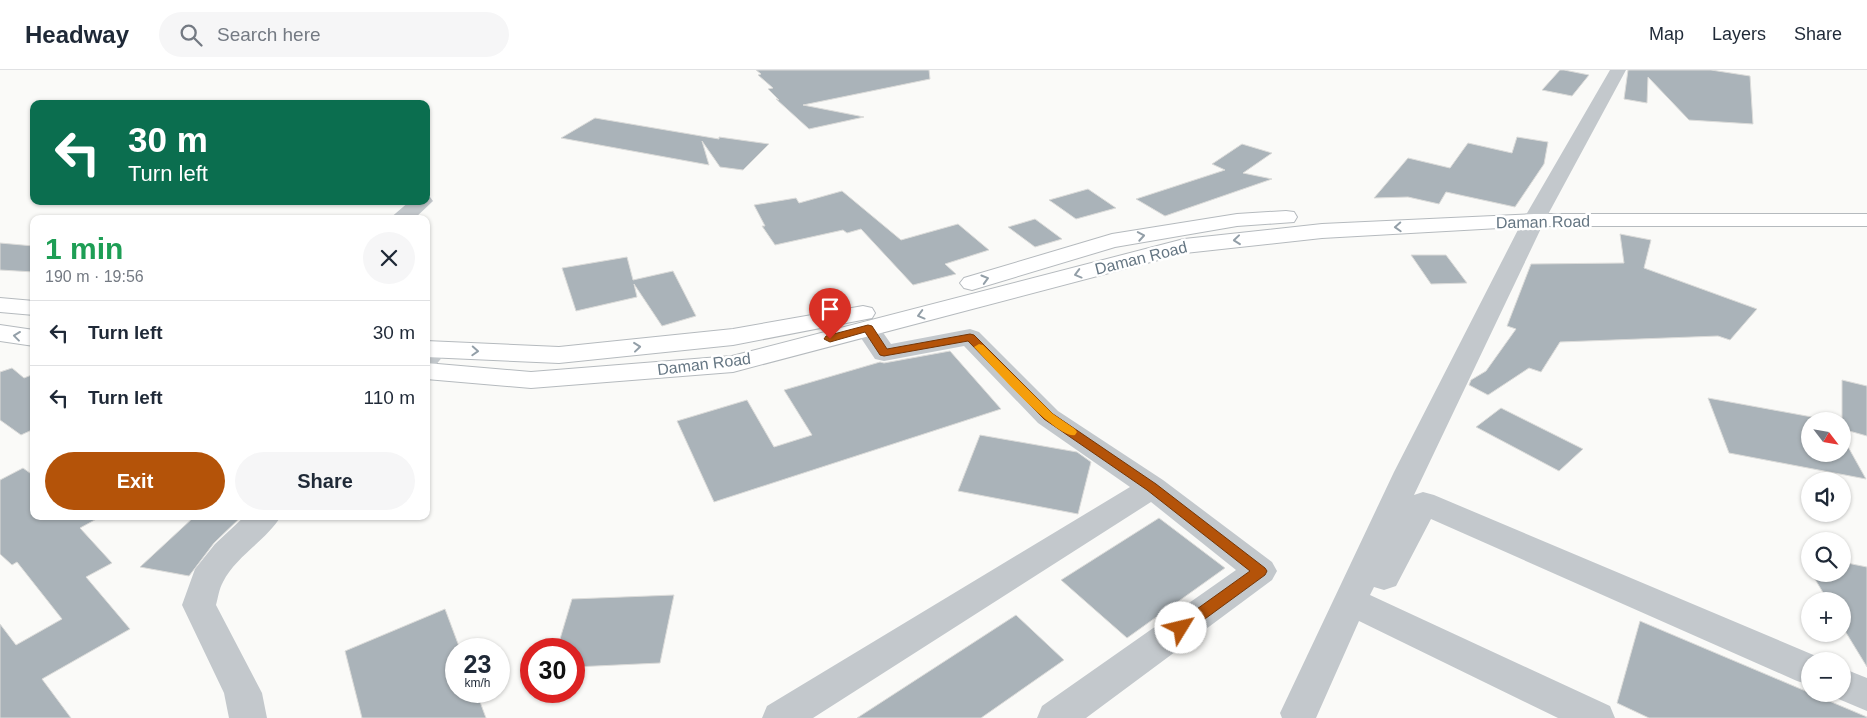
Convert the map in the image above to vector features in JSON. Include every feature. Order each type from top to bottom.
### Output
[{"type":"main road","points":[[430,358],[559,355],[733,337],[859,313],[1112,241],[1237,220],[1397,211],[1537,215],[1867,207]]},
{"type":"main road","name":"Daman Road","points":[[430,358],[531,380],[733,364],[1184,246],[1322,231],[1537,215],[1867,220]]},
{"type":"main road","points":[[0,305],[30,308]]},
{"type":"main road","points":[[0,334],[30,338]]},
{"type":"street","points":[[1299,713],[1414,464],[1537,215],[1618,70]]},
{"type":"street","points":[[405,215],[418,205]]},
{"type":"street","points":[[868,328],[884,353],[970,337],[1048,417],[1152,487],[1260,571],[1056,718]]},
{"type":"street","points":[[781,718],[1152,487]]},
{"type":"street","points":[[1365,567],[1384,577],[1423,503],[1801,666]]},
{"type":"street","points":[[248,718],[243,693],[199,605],[207,578],[227,553],[261,520]]},
{"type":"street","points":[[1350,601],[1596,718]]},
{"type":"street","points":[[1851,688],[1867,695]]},
{"type":"building","points":[[756,70],[929,70],[930,79],[803,105],[864,117],[809,129],[776,99],[779,100],[768,89],[773,88],[758,75],[761,74]]},
{"type":"building","points":[[1560,70],[1589,75],[1572,96],[1542,90]]},
{"type":"building","points":[[1628,70],[1711,70],[1750,76],[1753,124],[1689,120],[1648,77],[1647,103],[1624,99]]},
{"type":"building","points":[[595,118],[719,139],[719,137],[769,144],[743,170],[720,167],[702,141],[709,165],[561,138]]},
{"type":"building","points":[[1517,137],[1548,142],[1544,164],[1515,207],[1446,192],[1439,204],[1408,197],[1374,198],[1408,158],[1450,168],[1468,143],[1512,153]]},
{"type":"building","points":[[1242,144],[1272,153],[1243,173],[1272,179],[1165,216],[1136,199],[1225,170],[1212,164]]},
{"type":"building","points":[[1088,189],[1116,208],[1076,219],[1049,200]]},
{"type":"building","points":[[842,191],[901,240],[958,224],[989,250],[945,264],[956,274],[913,285],[861,229],[847,233],[843,230],[775,245],[762,226],[765,226],[754,205],[796,198],[799,203]]},
{"type":"building","points":[[1035,219],[1062,239],[1035,247],[1008,227]]},
{"type":"building","points":[[1620,234],[1651,240],[1644,268],[1757,309],[1730,340],[1718,336],[1560,342],[1541,372],[1529,368],[1488,395],[1469,385],[1471,380],[1486,371],[1516,329],[1507,326],[1531,264],[1624,263]]},
{"type":"building","points":[[0,243],[30,246],[30,272],[0,270]]},
{"type":"building","points":[[1411,255],[1446,255],[1467,283],[1431,284]]},
{"type":"building","points":[[627,257],[633,280],[673,271],[696,316],[662,326],[634,284],[637,297],[576,311],[562,268]]},
{"type":"building","points":[[950,351],[1001,409],[714,502],[677,421],[747,400],[774,447],[812,435],[784,390],[880,362],[884,363]]},
{"type":"building","points":[[12,368],[24,378],[30,376],[30,431],[21,435],[0,420],[0,372]]},
{"type":"building","points":[[1842,380],[1867,386],[1867,436],[1851,432],[1851,412],[1842,412]]},
{"type":"building","points":[[1708,398],[1801,415],[1801,462],[1851,462],[1851,452],[1866,479],[1851,476],[1851,472],[1829,472],[1729,453]]},
{"type":"building","points":[[1501,408],[1583,449],[1559,471],[1476,427]]},
{"type":"building","points":[[980,435],[1077,452],[1091,462],[1078,514],[958,491]]},
{"type":"building","points":[[23,468],[30,473],[30,520],[95,520],[80,528],[112,563],[86,577],[130,629],[42,679],[71,718],[0,718],[0,624],[16,645],[62,619],[17,562],[12,565],[0,554],[0,480]]},
{"type":"building","points":[[1159,518],[1225,568],[1127,638],[1061,580]]},
{"type":"building","points":[[191,520],[238,520],[214,543],[189,576],[140,567]]},
{"type":"building","points":[[1851,564],[1867,567],[1867,667],[1851,641],[1851,592],[1823,592],[1817,582],[1851,582]]},
{"type":"building","points":[[674,595],[660,663],[585,666],[585,638],[560,638],[572,599]]},
{"type":"building","points":[[445,609],[456,638],[445,638],[445,703],[480,703],[486,718],[362,718],[345,651]]},
{"type":"building","points":[[1016,615],[1064,660],[981,718],[857,718]]},
{"type":"building","points":[[1640,621],[1801,689],[1801,702],[1832,702],[1867,718],[1649,718],[1617,703]]},
{"type":"slow traffic","points":[[979,347],[1048,417],[1071,432]]},
{"type":"route","points":[[830,339],[868,328],[884,353],[970,337],[1048,417],[1152,487],[1260,571],[1181,628]]}]
